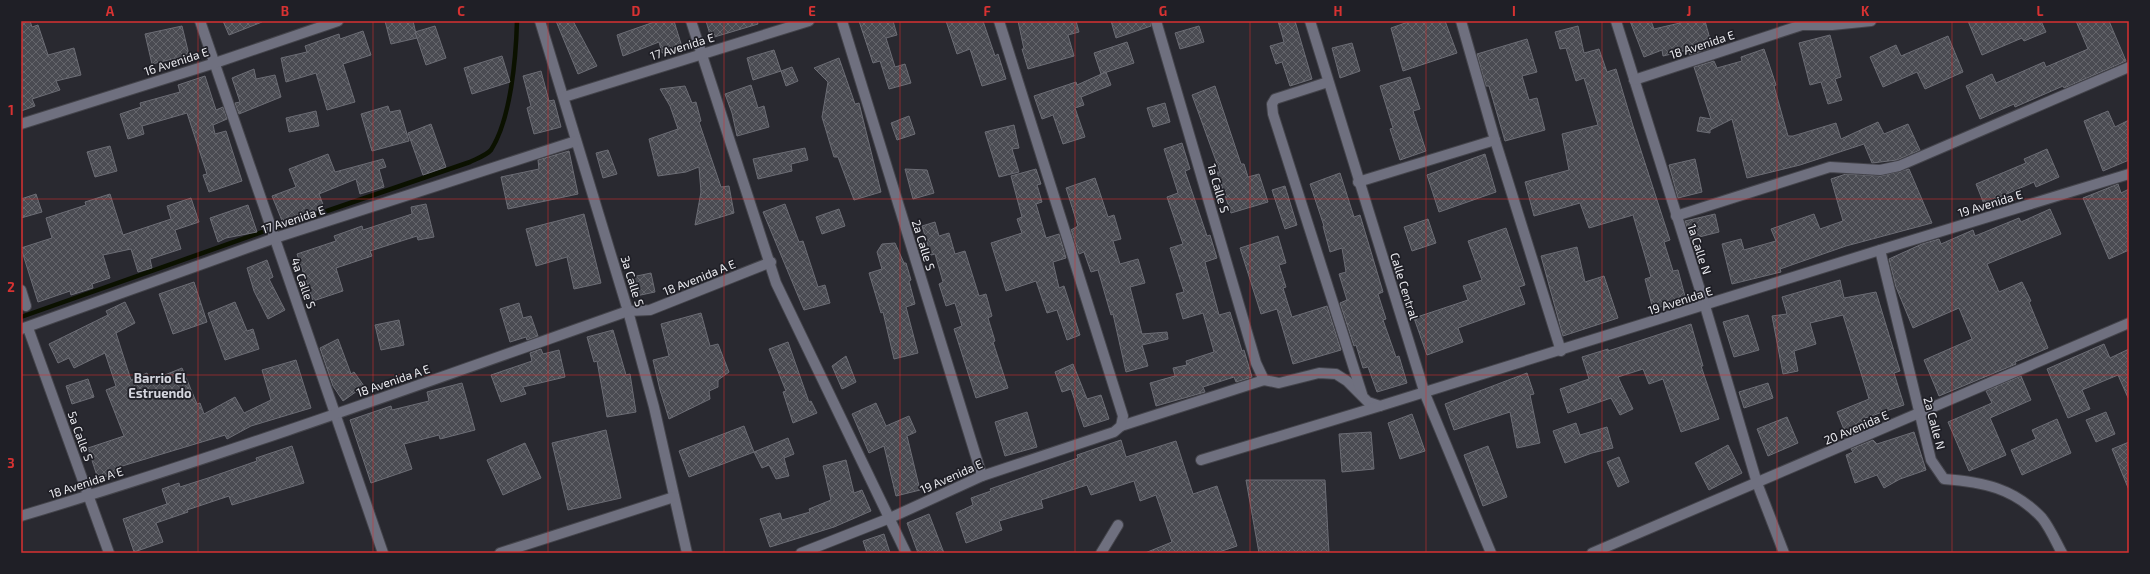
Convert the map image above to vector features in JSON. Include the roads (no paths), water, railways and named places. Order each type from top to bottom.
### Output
[{"type":"street","name":"4a Calle S","points":[[200,21],[383,553]]},
{"type":"street","name":"16 Avenida E","points":[[21,124],[215,63],[338,21]]},
{"type":"street","name":"3a Calle S","points":[[540,21],[628,311],[654,407],[687,553]]},
{"type":"street","points":[[691,21],[700,54],[776,283],[906,553]]},
{"type":"street","name":"17 Avenida E","points":[[564,97],[809,21]]},
{"type":"street","name":"2a Calle S","points":[[842,21],[982,476]]},
{"type":"street","points":[[999,21],[1122,416],[1118,429]]},
{"type":"street","name":"1a Calle S","points":[[1156,21],[1256,363],[1264,380]]},
{"type":"street","name":"Calle Central","points":[[1310,21],[1358,182],[1425,394],[1491,553]]},
{"type":"street","points":[[1460,21],[1495,140],[1561,351]]},
{"type":"street","name":"1a Calle N","points":[[1616,21],[1705,306],[1757,483],[1784,553]]},
{"type":"street","name":"18 Avenida E","points":[[1634,80],[1802,25],[1832,25],[1871,21]]},
{"type":"street","points":[[1676,216],[1830,167],[1880,170],[1898,166],[2129,67]]},
{"type":"street","points":[[1328,82],[1275,99],[1272,104],[1273,114],[1362,396]]},
{"type":"street","points":[[1358,182],[1495,140]]},
{"type":"street","name":"17 Avenida E","points":[[24,329],[275,238],[576,141]]},
{"type":"street","name":"19 Avenida E","points":[[1201,460],[1380,406],[1425,394],[1880,250],[2129,174]]},
{"type":"street","name":"2a Calle N","points":[[1880,250],[1919,414],[1932,460],[1944,479],[1976,481],[2017,496],[2042,519],[2062,553]]},
{"type":"street","name":"18 Avenida A E","points":[[21,516],[90,496],[336,413],[628,311],[650,310],[770,262]]},
{"type":"street","points":[[21,290],[26,306]]},
{"type":"street","name":"20 Avenida E","points":[[1592,553],[2129,323]]},
{"type":"street","name":"5a Calle S","points":[[24,329],[90,496],[109,553]]},
{"type":"street","points":[[1264,380],[1279,384],[1319,373],[1336,374],[1347,381],[1368,402],[1380,406]]},
{"type":"street","name":"19 Avenida E","points":[[801,553],[890,518],[982,476],[1264,380]]},
{"type":"street","points":[[500,553],[674,497]]},
{"type":"street","points":[[1101,553],[1118,525]]},
{"type":"waterway","points":[[280,227],[470,162],[489,152],[498,137],[508,105],[514,69],[517,21]]},
{"type":"waterway","points":[[21,317],[265,231]]},
{"type":"district","name":"Barrio El Estruendo","points":[[160,386]]}]
